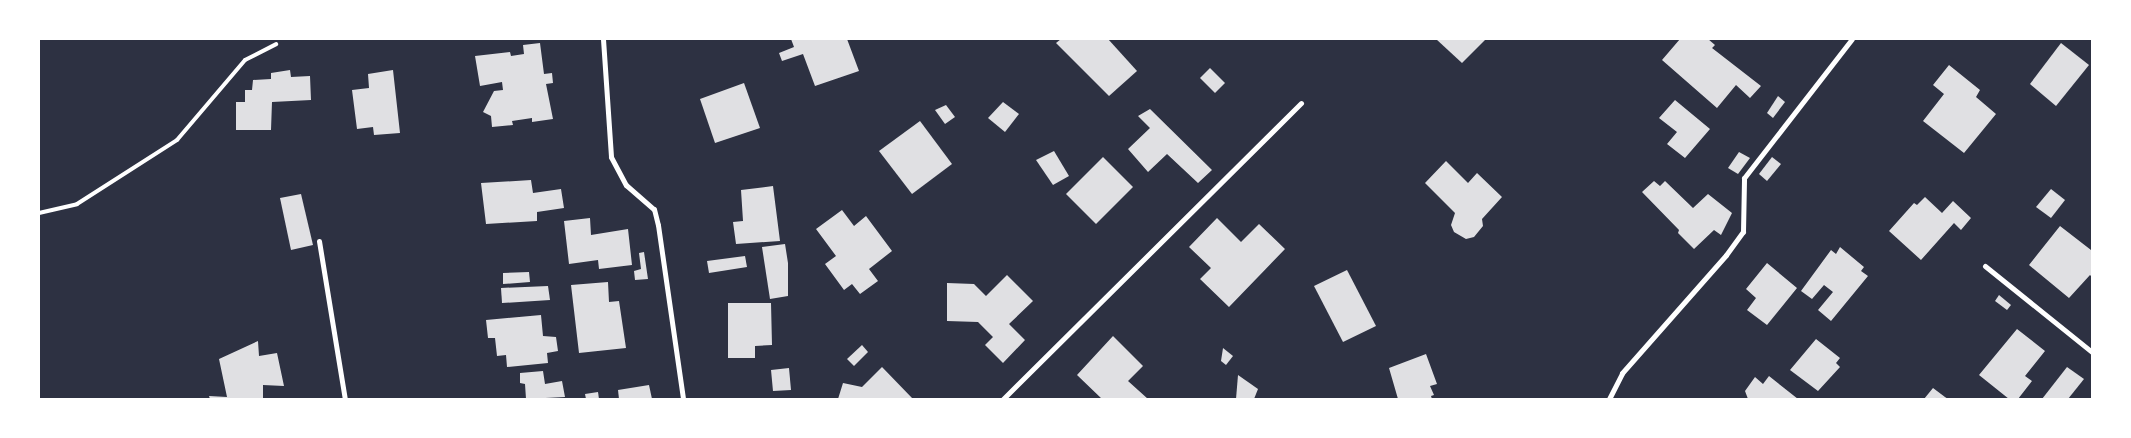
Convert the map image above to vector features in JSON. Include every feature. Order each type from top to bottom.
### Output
[{"type":"street","points":[[604,39],[611,157],[626,185],[654,209],[658,225],[683,399]]},
{"type":"street","points":[[1609,399],[1622,373],[1726,255],[1743,232],[1744,178],[1852,39]]},
{"type":"street","points":[[1003,399],[1301,103]]},
{"type":"street","points":[[319,241],[344,399]]},
{"type":"street","points":[[1985,266],[2092,352]]},
{"type":"lane","points":[[39,213],[77,204],[177,140],[245,60],[276,44]]},
{"type":"building","points":[[791,39],[847,39],[859,71],[815,86],[803,54],[782,61],[779,53],[794,47]]},
{"type":"building","points":[[1061,39],[1108,39],[1137,71],[1109,96],[1056,43]]},
{"type":"building","points":[[1436,39],[1486,39],[1462,63]]},
{"type":"building","points":[[1680,39],[1708,39],[1715,45],[1712,48],[1761,86],[1750,98],[1736,85],[1717,108],[1662,60]]},
{"type":"building","points":[[540,43],[544,74],[552,73],[553,83],[546,84],[553,119],[532,122],[532,118],[512,121],[513,125],[492,127],[491,116],[483,112],[494,91],[503,90],[502,82],[480,86],[475,56],[510,52],[511,56],[524,54],[523,45]]},
{"type":"building","points":[[2061,43],[2089,65],[2056,106],[2030,84]]},
{"type":"building","points":[[1949,65],[1980,90],[1976,97],[1996,114],[1964,153],[1923,121],[1944,94],[1933,85]]},
{"type":"building","points":[[1210,68],[1225,83],[1215,93],[1200,78]]},
{"type":"building","points":[[290,70],[291,77],[310,76],[311,100],[272,102],[271,130],[236,130],[236,102],[245,102],[245,90],[252,90],[253,80],[271,79],[271,73]]},
{"type":"building","points":[[393,70],[400,133],[374,135],[373,127],[357,129],[352,90],[369,88],[368,74]]},
{"type":"building","points":[[744,83],[760,128],[715,143],[700,99]]},
{"type":"building","points":[[1778,96],[1785,102],[1773,118],[1767,113]]},
{"type":"building","points":[[1675,100],[1710,129],[1685,158],[1667,144],[1677,132],[1659,118]]},
{"type":"building","points":[[1003,102],[1019,114],[1005,132],[988,118]]},
{"type":"building","points":[[946,105],[955,117],[945,124],[935,110]]},
{"type":"building","points":[[1150,109],[1212,170],[1198,183],[1167,154],[1148,172],[1128,149],[1150,128],[1138,116]]},
{"type":"building","points":[[920,121],[952,164],[912,194],[879,151]]},
{"type":"building","points":[[1054,151],[1069,176],[1053,185],[1036,160]]},
{"type":"building","points":[[1739,152],[1750,158],[1738,174],[1728,168]]},
{"type":"building","points":[[1103,157],[1133,187],[1096,224],[1066,194]]},
{"type":"building","points":[[1772,157],[1781,164],[1767,181],[1759,174]]},
{"type":"building","points":[[1446,161],[1468,183],[1477,173],[1502,197],[1482,219],[1483,226],[1474,237],[1466,239],[1454,232],[1451,225],[1455,213],[1425,183]]},
{"type":"building","points":[[531,180],[533,193],[561,189],[564,208],[537,212],[537,221],[486,224],[481,183]]},
{"type":"building","points":[[1654,181],[1660,186],[1665,181],[1693,208],[1708,194],[1732,213],[1721,235],[1714,230],[1694,249],[1678,233],[1679,230],[1642,192]]},
{"type":"building","points":[[773,186],[780,241],[736,244],[733,222],[743,221],[741,190]]},
{"type":"building","points":[[2051,189],[2065,200],[2051,218],[2036,207]]},
{"type":"building","points":[[301,194],[313,245],[291,250],[280,198]]},
{"type":"building","points":[[1925,197],[1942,213],[1953,201],[1971,218],[1961,230],[1954,223],[1921,260],[1889,231],[1914,203],[1917,205]]},
{"type":"building","points":[[842,210],[854,226],[866,216],[892,251],[869,269],[878,281],[860,294],[852,284],[844,290],[825,264],[836,256],[816,229]]},
{"type":"building","points":[[590,218],[591,235],[628,229],[632,265],[599,269],[598,260],[569,264],[564,221]]},
{"type":"building","points":[[1217,218],[1241,242],[1259,224],[1285,249],[1229,307],[1200,279],[1211,268],[1189,247]]},
{"type":"building","points":[[2060,226],[2091,250],[2092,248],[2092,277],[2090,275],[2069,298],[2029,265]]},
{"type":"building","points":[[785,244],[788,263],[788,296],[770,299],[762,247]]},
{"type":"building","points":[[1840,247],[1864,267],[1861,271],[1868,276],[1831,321],[1818,310],[1833,292],[1824,285],[1812,299],[1801,291],[1831,250],[1836,254]]},
{"type":"building","points":[[644,252],[648,279],[635,280],[634,271],[641,269],[639,253]]},
{"type":"building","points":[[745,256],[747,267],[709,273],[707,261]]},
{"type":"building","points":[[1767,263],[1797,288],[1767,325],[1747,310],[1756,298],[1746,289]]},
{"type":"building","points":[[1347,270],[1376,326],[1343,342],[1314,286]]},
{"type":"building","points":[[529,272],[530,282],[503,284],[503,273]]},
{"type":"building","points":[[1007,275],[1033,301],[1009,324],[1025,340],[1003,363],[985,345],[993,337],[978,322],[947,321],[947,283],[974,284],[986,296]]},
{"type":"building","points":[[608,282],[609,302],[619,301],[626,348],[579,353],[571,285]]},
{"type":"building","points":[[548,286],[550,300],[502,303],[501,288]]},
{"type":"building","points":[[1999,295],[2011,305],[2007,310],[1995,301]]},
{"type":"building","points":[[728,303],[771,303],[772,345],[755,346],[755,358],[728,358]]},
{"type":"building","points":[[541,315],[543,336],[556,337],[558,351],[547,353],[548,363],[507,367],[506,355],[497,356],[495,338],[488,338],[486,320]]},
{"type":"building","points":[[2017,329],[2045,351],[2025,376],[2032,381],[2018,399],[2009,399],[1979,375]]},
{"type":"building","points":[[1113,336],[1143,366],[1128,381],[1148,399],[1102,399],[1077,375]]},
{"type":"building","points":[[1816,339],[1840,358],[1836,363],[1840,367],[1818,391],[1790,370]]},
{"type":"building","points":[[258,341],[259,356],[277,353],[284,386],[263,385],[263,399],[210,399],[209,396],[227,397],[219,359]]},
{"type":"building","points":[[862,345],[868,352],[854,366],[847,359]]},
{"type":"building","points":[[1223,348],[1233,356],[1226,365],[1221,361]]},
{"type":"building","points":[[1426,354],[1437,384],[1430,386],[1434,395],[1431,396],[1432,399],[1398,399],[1389,368]]},
{"type":"building","points":[[882,367],[913,399],[838,399],[843,383],[862,387]]},
{"type":"building","points":[[2067,367],[2084,379],[2068,399],[2042,399]]},
{"type":"building","points":[[789,368],[791,390],[773,391],[771,370]]},
{"type":"building","points":[[543,371],[545,384],[562,381],[565,397],[526,399],[525,384],[520,383],[520,373]]},
{"type":"building","points":[[1238,375],[1258,389],[1254,399],[1236,399]]},
{"type":"building","points":[[1769,376],[1798,399],[1748,399],[1745,391],[1755,377],[1763,384]]},
{"type":"building","points":[[649,385],[652,399],[619,399],[618,390]]},
{"type":"building","points":[[1933,388],[1945,397],[1948,399],[1924,399]]},
{"type":"building","points":[[598,392],[599,399],[586,399],[585,394]]}]
